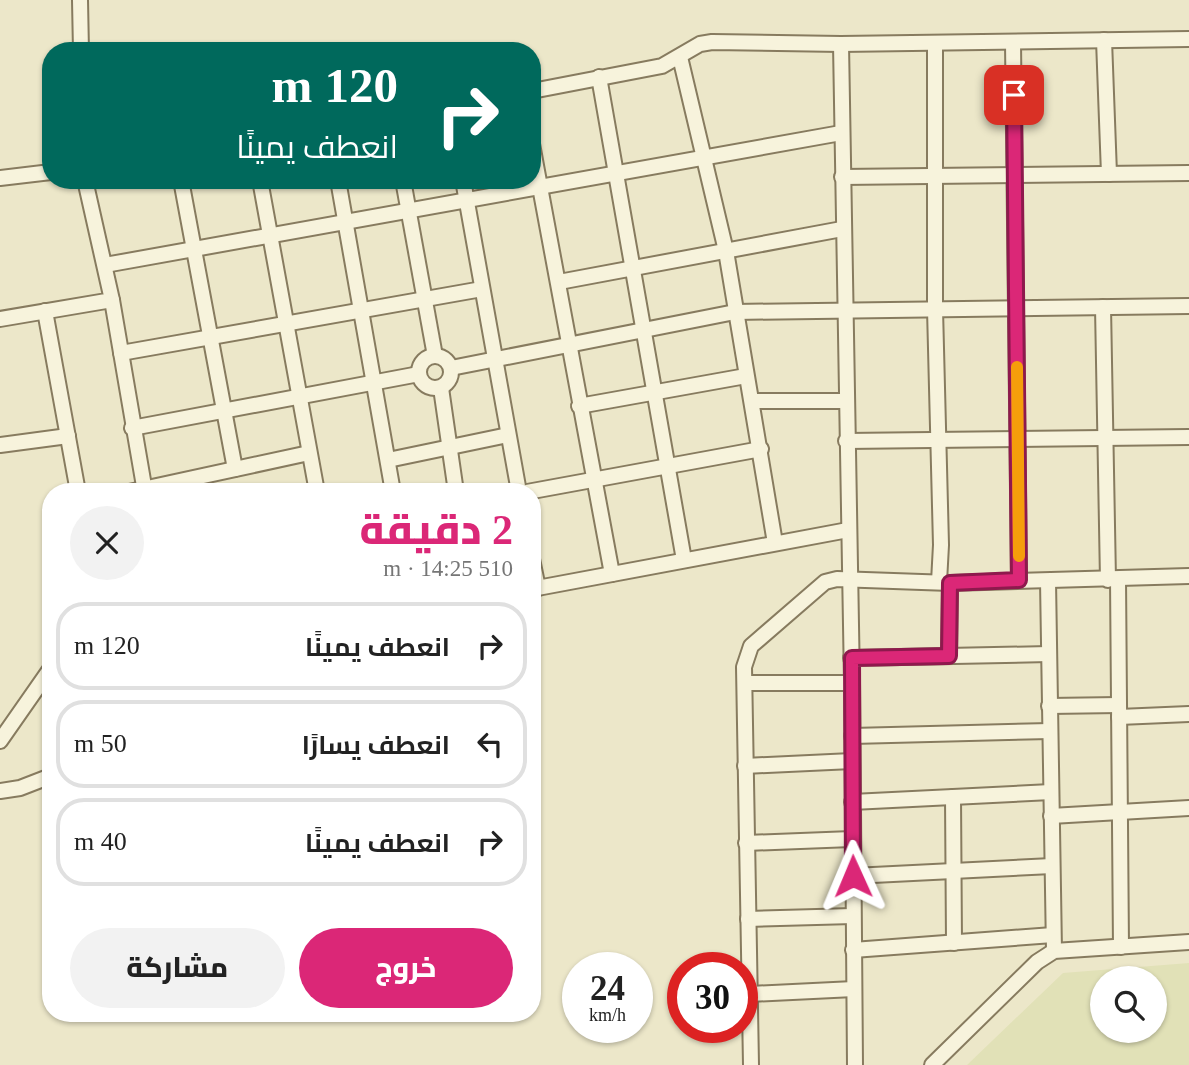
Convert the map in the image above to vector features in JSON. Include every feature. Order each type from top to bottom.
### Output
[{"type":"street","points":[[80,0],[81,42]]},
{"type":"street","points":[[541,89],[662,66],[700,44],[712,42],[841,44],[1189,39]]},
{"type":"street","points":[[1104,40],[1109,174]]},
{"type":"street","points":[[1013,42],[1019,580]]},
{"type":"street","points":[[935,43],[935,310],[941,545],[949,656]]},
{"type":"street","points":[[841,44],[845,401],[852,658],[855,1065]]},
{"type":"street","points":[[680,57],[726,251],[775,543]]},
{"type":"street","points":[[599,77],[684,560]]},
{"type":"street","points":[[541,186],[841,133]]},
{"type":"street","points":[[0,178],[42,173]]},
{"type":"street","points":[[842,177],[1189,173]]},
{"type":"street","points":[[87,189],[105,265],[143,483]]},
{"type":"street","points":[[183,189],[235,469]]},
{"type":"street","points":[[262,189],[315,483]]},
{"type":"street","points":[[340,189],[392,483]]},
{"type":"street","points":[[405,189],[435,356]]},
{"type":"street","points":[[465,189],[517,483]]},
{"type":"street","points":[[105,265],[523,189]]},
{"type":"street","points":[[541,189],[612,574]]},
{"type":"street","points":[[559,282],[842,229]]},
{"type":"street","points":[[121,353],[482,289]]},
{"type":"street","points":[[0,319],[111,300]]},
{"type":"street","points":[[451,368],[735,313],[1189,306]]},
{"type":"street","points":[[1103,307],[1106,438],[1119,711],[1121,947]]},
{"type":"street","points":[[46,312],[76,483]]},
{"type":"street","points":[[441,388],[431,388],[422,383],[419,374],[426,359],[435,356],[442,358],[451,368],[451,376],[441,388],[455,483]]},
{"type":"street","points":[[132,428],[419,374]]},
{"type":"street","points":[[579,406],[746,376]]},
{"type":"street","points":[[751,401],[845,401]]},
{"type":"street","points":[[388,460],[508,435]]},
{"type":"street","points":[[0,445],[68,436]]},
{"type":"street","points":[[846,441],[1189,437]]},
{"type":"street","points":[[541,489],[761,449]]},
{"type":"street","points":[[174,483],[309,453]]},
{"type":"street","points":[[541,587],[848,530]]},
{"type":"street","points":[[749,952],[744,667],[751,646],[825,582],[850,580],[944,583],[1189,576]]},
{"type":"street","points":[[1048,581],[1054,951]]},
{"type":"street","points":[[852,658],[1049,654]]},
{"type":"street","points":[[0,741],[42,681]]},
{"type":"street","points":[[745,683],[852,683]]},
{"type":"street","points":[[1049,706],[1189,714]]},
{"type":"street","points":[[852,736],[1050,731]]},
{"type":"street","points":[[745,766],[852,761]]},
{"type":"street","points":[[0,791],[20,788],[42,779]]},
{"type":"street","points":[[852,802],[1051,792]]},
{"type":"street","points":[[953,797],[954,943]]},
{"type":"street","points":[[1051,816],[1189,808]]},
{"type":"street","points":[[746,843],[852,839]]},
{"type":"street","points":[[853,876],[1052,866]]},
{"type":"street","points":[[748,919],[853,916]]},
{"type":"street","points":[[853,950],[1053,935]]},
{"type":"street","points":[[932,1065],[1037,962],[1054,951],[1189,942]]},
{"type":"street","points":[[758,994],[854,989]]},
{"type":"street","points":[[751,1043],[751,1065]]},
{"type":"green space","points":[[1189,963],[1189,1065],[967,1065],[1063,973],[1090,971],[1090,1043],[1167,1043],[1167,966],[1151,966]]},
{"type":"slow traffic","points":[[1017,367],[1019,556]]},
{"type":"route","points":[[853,876],[852,658],[949,656],[950,583],[1019,580],[1014,95]]}]
